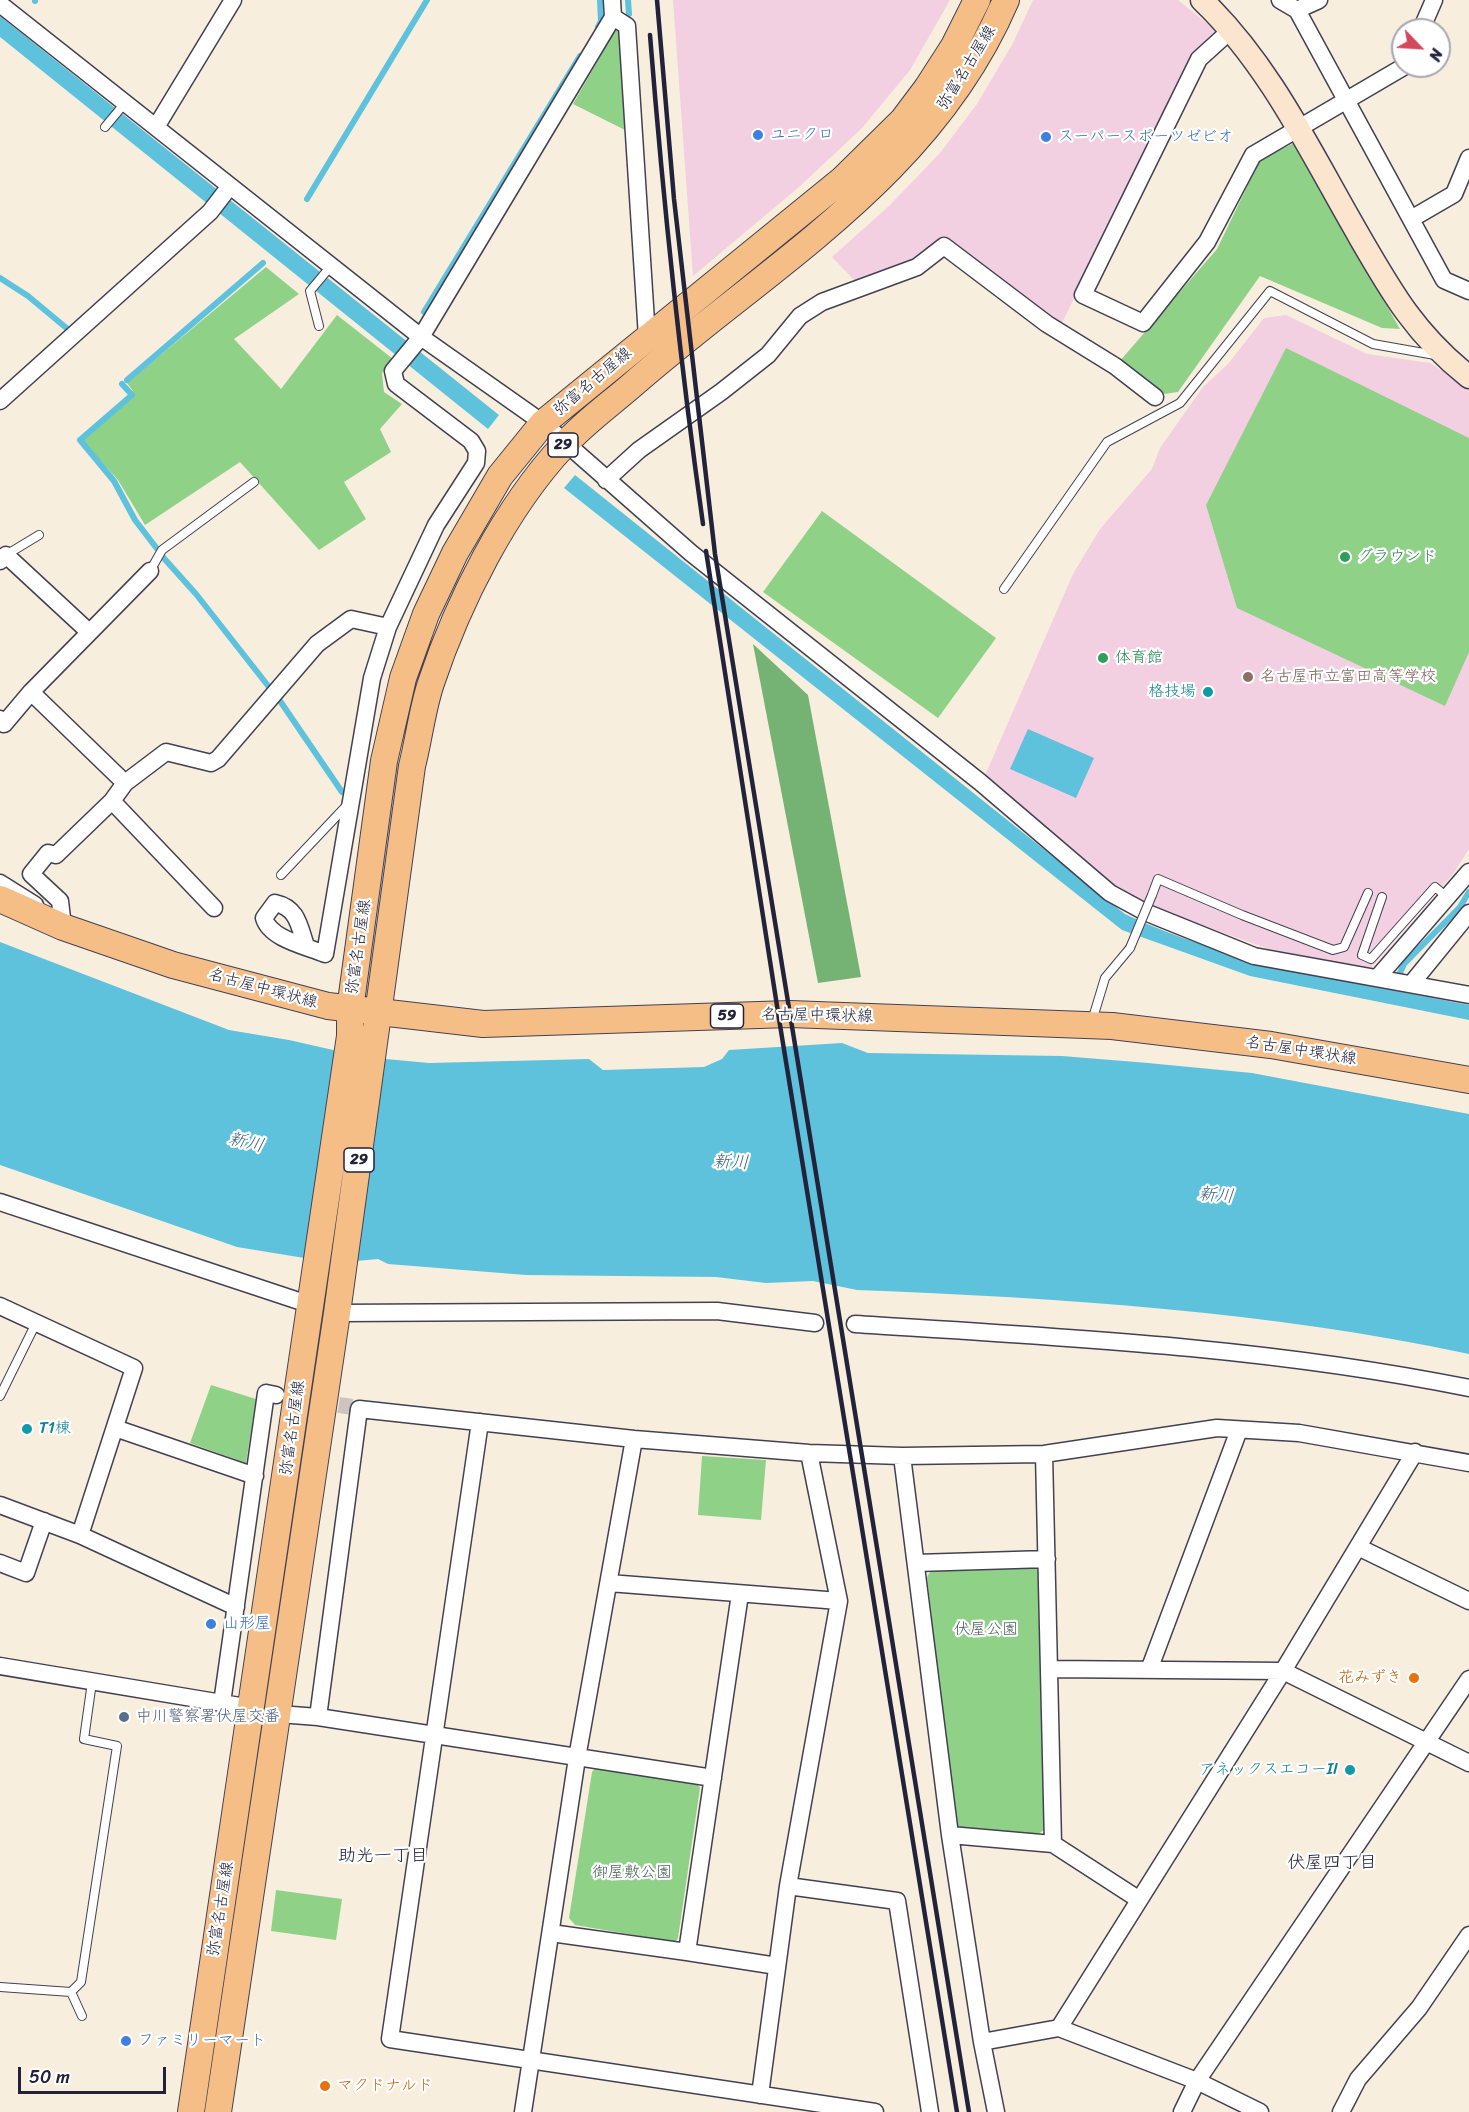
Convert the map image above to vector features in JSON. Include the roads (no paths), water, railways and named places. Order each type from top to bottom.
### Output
[{"type":"main road","name":"弥富名古屋線","points":[[191,2112],[350,1036],[350,1009],[384,761],[403,678],[426,614],[455,553],[500,476],[543,423],[843,179],[903,120],[927,88],[954,46],[977,0]]},
{"type":"main road","name":"弥富名古屋線","points":[[218,2112],[342,1280],[412,766],[431,685],[454,625],[482,567],[525,493],[564,444],[674,348],[857,203],[920,139],[950,100],[977,58],[1006,0]]},
{"type":"main road","name":"名古屋中環状線","points":[[0,899],[63,927],[173,965],[328,1006],[350,1009],[483,1024],[790,1014],[1090,1025],[1271,1045],[1469,1080]]},
{"type":"street","points":[[156,127],[232,0]]},
{"type":"street","points":[[1202,0],[1257,62],[1400,308],[1442,356],[1469,377]]},
{"type":"street","points":[[1280,0],[1297,10],[1444,280],[1469,291]]},
{"type":"street","points":[[1297,10],[1319,0]]},
{"type":"street","points":[[1426,18],[1434,0]]},
{"type":"street","points":[[0,4],[123,106],[156,127],[227,189],[418,340],[543,423],[564,444],[691,553],[980,782],[1110,893],[1145,912],[1254,956],[1469,995]]},
{"type":"street","points":[[306,946],[325,954],[372,678],[388,627],[436,525],[476,463],[477,451],[471,441],[396,384],[393,370],[418,340],[613,8],[627,26],[647,337]]},
{"type":"street","points":[[1231,30],[1199,59],[1083,295],[1143,323],[1207,242],[1253,155],[1391,74]]},
{"type":"street","points":[[1411,219],[1454,194],[1469,158]]},
{"type":"street","points":[[0,401],[210,212],[227,189]]},
{"type":"street","points":[[606,480],[639,450],[721,392],[768,355],[800,316],[822,302],[917,267],[944,246],[1047,324],[1115,366],[1155,398]]},
{"type":"street","points":[[3,558],[88,631]]},
{"type":"street","points":[[1,724],[88,631],[150,571]]},
{"type":"street","points":[[63,927],[60,901],[31,874],[48,853],[56,855],[112,801],[125,783],[166,752],[211,763],[218,759],[317,644],[351,619],[388,627]]},
{"type":"street","points":[[31,692],[125,783]]},
{"type":"street","points":[[112,801],[214,908]]},
{"type":"street","points":[[1378,977],[1469,872]]},
{"type":"street","points":[[0,883],[22,896],[63,927]]},
{"type":"street","points":[[1412,983],[1468,917]]},
{"type":"street","points":[[0,1202],[311,1305]]},
{"type":"street","points":[[0,1306],[135,1368],[80,1535]]},
{"type":"street","points":[[337,1313],[717,1311],[815,1323]]},
{"type":"street","points":[[855,1324],[1071,1338],[1254,1354],[1469,1388]]},
{"type":"street","points":[[222,1703],[266,1393],[276,1395]]},
{"type":"street","points":[[318,1717],[356,1408],[634,1439],[809,1453],[902,1456],[1044,1454],[1217,1428],[1299,1433],[1469,1463]]},
{"type":"street","points":[[480,1422],[390,2039],[875,2112]]},
{"type":"street","points":[[115,1428],[255,1476]]},
{"type":"street","points":[[1149,1670],[1239,1430]]},
{"type":"street","points":[[523,2112],[577,1758],[634,1439]]},
{"type":"street","points":[[1059,2028],[1283,1671],[1415,1452]]},
{"type":"street","points":[[760,2095],[788,1886],[840,1602],[809,1453]]},
{"type":"street","points":[[1044,1454],[1053,1844]]},
{"type":"street","points":[[902,1456],[950,1835],[982,2042],[996,2112]]},
{"type":"street","points":[[0,1505],[80,1535],[236,1607]]},
{"type":"street","points":[[0,1563],[26,1573],[44,1521]]},
{"type":"street","points":[[1358,1547],[1469,1601]]},
{"type":"street","points":[[915,1563],[1047,1559]]},
{"type":"street","points":[[609,1583],[840,1602]]},
{"type":"street","points":[[687,1952],[740,1594]]},
{"type":"street","points":[[0,1666],[252,1708]]},
{"type":"street","points":[[1050,1669],[1283,1671],[1469,1763]]},
{"type":"street","points":[[1182,2112],[1197,2081],[1469,1678]]},
{"type":"street","points":[[279,1714],[318,1717],[713,1778]]},
{"type":"street","points":[[950,1835],[1053,1844],[1138,1899]]},
{"type":"street","points":[[788,1886],[897,1901],[930,2112]]},
{"type":"street","points":[[550,1933],[777,1966]]},
{"type":"street","points":[[1341,2112],[1358,2079],[1419,2008],[1466,1944]]},
{"type":"street","points":[[982,2042],[1059,2028],[1197,2081],[1260,2112]]},
{"type":"lane","points":[[105,127],[123,106]]},
{"type":"lane","points":[[319,326],[310,291],[328,269]]},
{"type":"lane","points":[[1004,589],[1107,442],[1180,403],[1270,291],[1373,344],[1442,356]]},
{"type":"lane","points":[[150,571],[162,550],[254,482]]},
{"type":"lane","points":[[3,558],[39,535]]},
{"type":"lane","points":[[281,874],[351,801]]},
{"type":"lane","points":[[1090,1025],[1105,978],[1130,948],[1158,879],[1242,915],[1334,950],[1344,947],[1368,893]]},
{"type":"lane","points":[[1382,897],[1362,955],[1371,959],[1435,887],[1448,898]]},
{"type":"lane","points":[[0,1396],[36,1323]]},
{"type":"lane","points":[[0,1987],[71,1992],[81,1982],[117,1746],[84,1739],[92,1682]]},
{"type":"lane","points":[[71,1992],[82,2016]]},
{"type":"water","points":[[0,16],[499,415],[488,429],[0,37]]},
{"type":"water","points":[[575,475],[1125,914],[1166,932],[1250,959],[1337,980],[1469,1005],[1469,1020],[1250,976],[1122,930],[564,488]]},
{"type":"water","points":[[1028,729],[1094,758],[1076,798],[1010,769]]},
{"type":"water","name":"新川","points":[[0,942],[229,1030],[289,1040],[364,1057],[429,1063],[589,1059],[603,1070],[704,1067],[722,1059],[729,1050],[842,1043],[868,1053],[1062,1056],[1252,1073],[1469,1114],[1469,1354],[1317,1327],[1088,1302],[857,1290],[813,1281],[766,1283],[716,1277],[526,1275],[388,1264],[378,1259],[335,1263],[237,1247],[0,1165]]},
{"type":"waterway","points":[[307,199],[427,0]]},
{"type":"waterway","points":[[598,27],[601,21],[600,0]]},
{"type":"waterway","points":[[628,0],[629,14]]},
{"type":"waterway","points":[[424,312],[580,56]]},
{"type":"waterway","points":[[127,380],[263,263]]},
{"type":"waterway","points":[[0,278],[28,296],[70,331]]},
{"type":"waterway","points":[[122,384],[132,395],[80,440],[114,481],[135,520],[158,550]]},
{"type":"waterway","points":[[161,555],[196,594],[269,687]]},
{"type":"waterway","points":[[276,695],[342,792]]},
{"type":"waterway","points":[[1399,975],[1404,964],[1460,907],[1469,892]]},
{"type":"tunnel","points":[[315,1401],[352,1407]]},
{"type":"railway","points":[[657,0],[674,199],[715,554],[969,2112]]},
{"type":"railway","points":[[650,35],[673,280],[703,524]]},
{"type":"railway","points":[[706,551],[780,1025],[957,2112]]},
{"type":"place","name":"ユニクロ","points":[[758,135]]},
{"type":"place","name":"スーパースポーツゼビオ","points":[[1046,137]]},
{"type":"place","name":"グラウンド","points":[[1345,557]]},
{"type":"place","name":"体育館","points":[[1103,658]]},
{"type":"place","name":"名古屋市立富田高等学校","points":[[1248,677]]},
{"type":"place","name":"格技場","points":[[1208,692]]},
{"type":"place","name":"T1棟","points":[[27,1429]]},
{"type":"place","name":"山形屋","points":[[211,1624]]},
{"type":"place","name":"花みずき","points":[[1414,1678]]},
{"type":"place","name":"中川警察署伏屋交番","points":[[124,1717]]},
{"type":"place","name":"アネックスエコーII","points":[[1350,1770]]},
{"type":"place","name":"ファミリーマート","points":[[126,2041]]},
{"type":"place","name":"マクドナルド","points":[[325,2086]]},
{"type":"district","name":"助光一丁目","points":[[383,1856]]},
{"type":"district","name":"伏屋四丁目","points":[[1332,1863]]},
{"type":"park label","name":"伏屋公園","points":[[986,1630]]},
{"type":"park label","name":"御屋敷公園","points":[[632,1873]]}]
